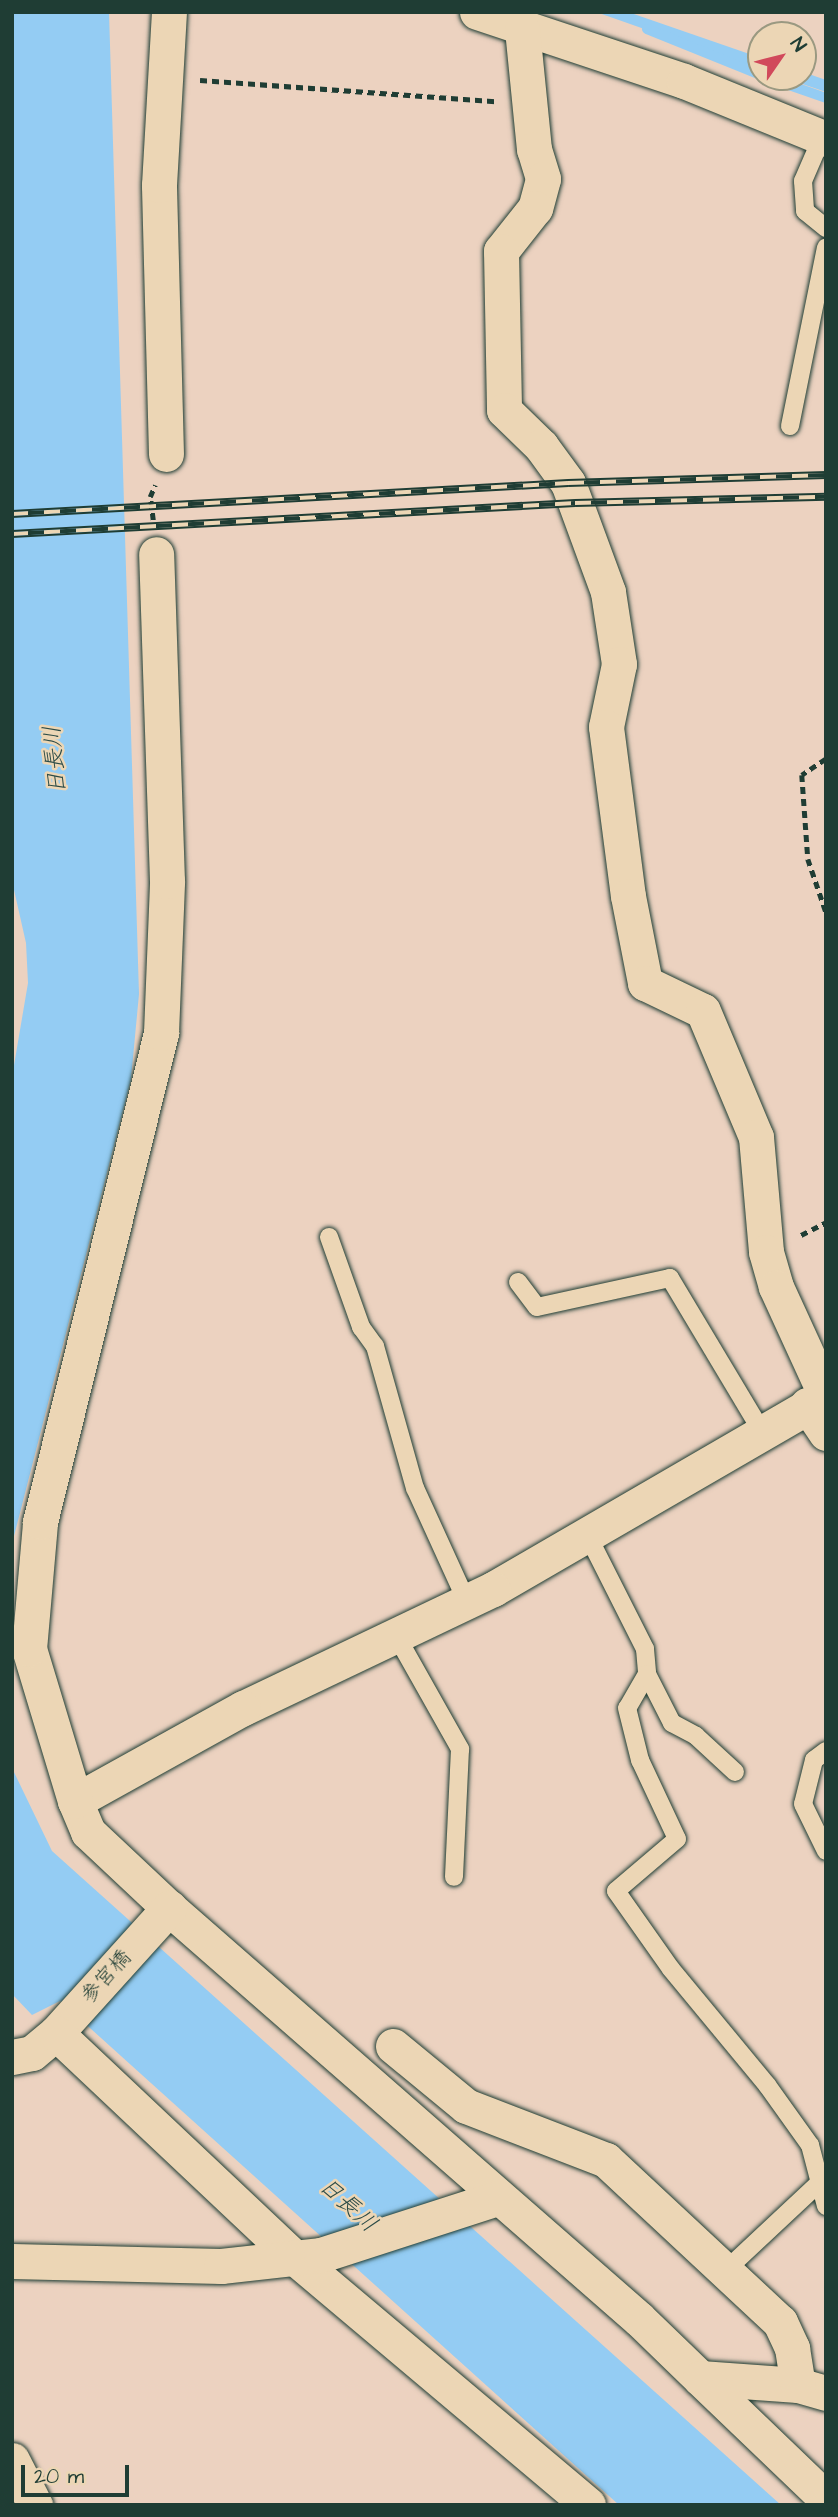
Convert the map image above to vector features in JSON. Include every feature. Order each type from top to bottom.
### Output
[{"type":"street","points":[[166,454],[159,185],[169,12]]},
{"type":"street","points":[[477,12],[684,81],[824,138]]},
{"type":"street","points":[[75,1801],[243,1707],[467,1602],[762,1432],[821,1407],[766,1252],[756,1137],[703,1011],[645,983],[628,896],[606,727],[620,664],[608,592],[568,483],[541,446],[504,410],[500,251],[536,208],[542,178],[534,149],[522,29]]},
{"type":"street","points":[[156,554],[167,881],[161,1033],[40,1522],[29,1649],[75,1801],[88,1832],[163,1914],[700,2378],[826,2499]]},
{"type":"street","name":"参宮橋","points":[[12,2057],[32,2053],[56,2033],[163,1914]]},
{"type":"street","points":[[56,2033],[587,2505]]},
{"type":"street","points":[[393,2046],[466,2106],[606,2160],[780,2322],[812,2389]]},
{"type":"street","points":[[12,2261],[222,2266],[308,2256],[492,2201]]},
{"type":"street","points":[[700,2378],[812,2389]]},
{"type":"street","points":[[12,2460],[35,2505]]},
{"type":"lane","points":[[824,138],[803,181],[805,211],[826,228]]},
{"type":"lane","points":[[790,426],[826,248]]},
{"type":"lane","points":[[329,1237],[362,1327],[375,1346],[415,1488],[467,1602]]},
{"type":"lane","points":[[518,1282],[537,1307],[670,1278],[762,1432]]},
{"type":"lane","points":[[587,1534],[645,1649],[647,1674],[672,1723],[696,1735],[735,1772]]},
{"type":"lane","points":[[397,1637],[460,1749],[454,1877]]},
{"type":"lane","points":[[647,1674],[627,1708],[640,1760],[677,1839],[616,1891],[671,1969],[767,2085],[810,2145],[818,2184],[826,2206]]},
{"type":"lane","points":[[826,1751],[814,1760],[803,1804],[826,1851]]},
{"type":"lane","points":[[725,2271],[818,2184]]},
{"type":"path","points":[[164,78],[531,104]]},
{"type":"path","points":[[156,554],[150,497],[166,454]]},
{"type":"path","points":[[826,759],[802,775],[808,859],[826,912]]},
{"type":"water","name":"日長川","points":[[12,12],[109,12],[139,994],[131,1079],[12,1544],[12,1077],[28,983],[26,943],[12,881]]},
{"type":"water","points":[[596,12],[628,12],[747,53],[747,65]]},
{"type":"water","points":[[817,77],[826,80],[826,92],[817,89]]},
{"type":"water","name":"日長川","points":[[12,1768],[52,1851],[781,2505],[619,2505],[60,2001],[32,2015],[12,1994]]},
{"type":"waterway","points":[[647,29],[747,69]]},
{"type":"waterway","points":[[806,91],[826,98]]},
{"type":"railway","points":[[12,514],[568,483],[826,475]]},
{"type":"railway","points":[[12,534],[575,503],[826,497]]}]
